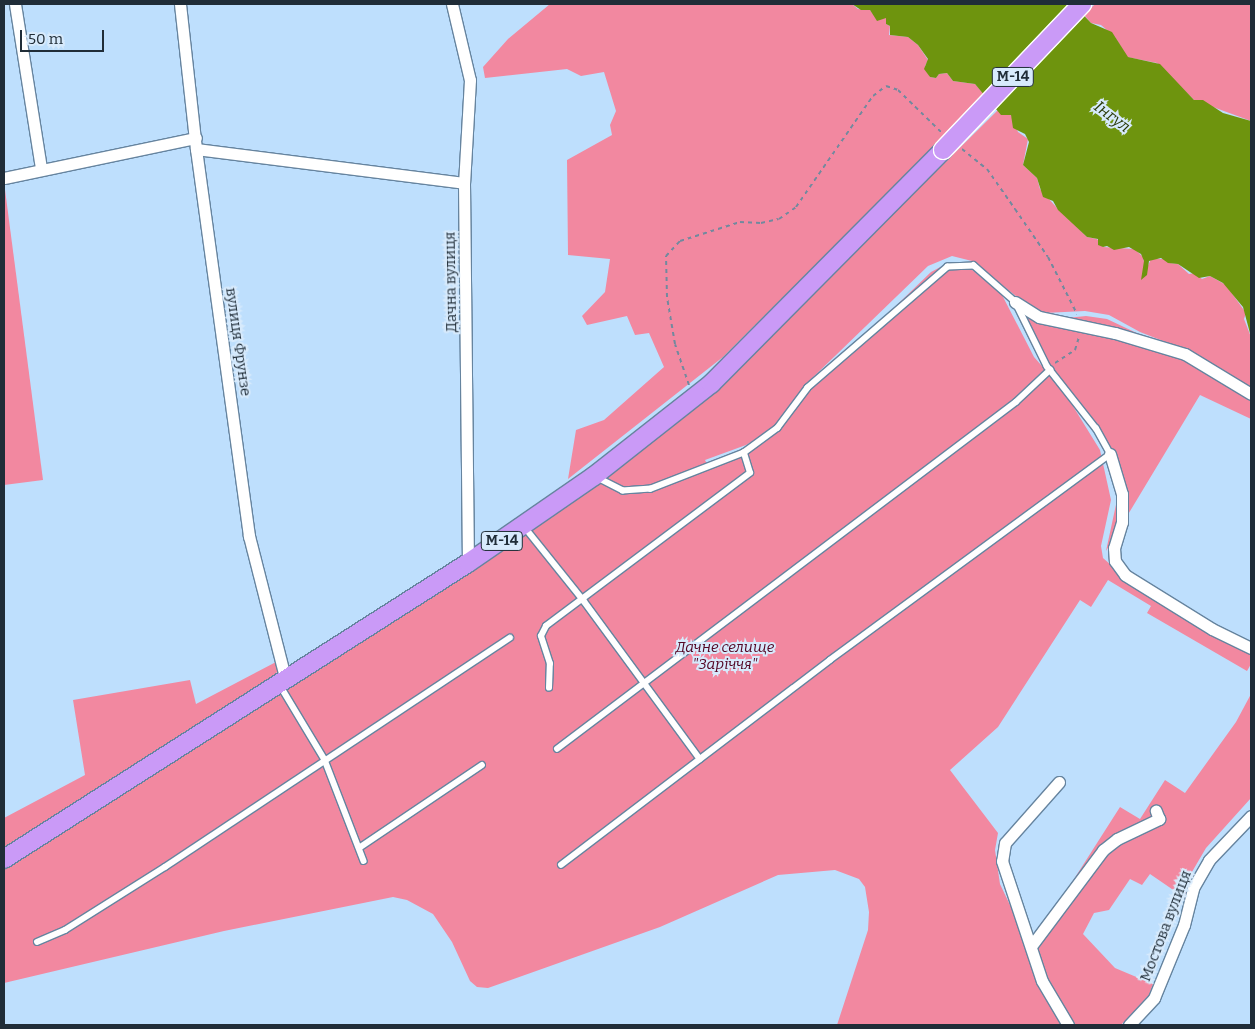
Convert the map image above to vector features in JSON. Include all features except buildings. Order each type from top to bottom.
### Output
[{"type":"highway","name":"М-14","points":[[4,859],[283,683],[524,526],[594,476],[711,384],[943,150],[1082,4]]},
{"type":"street","points":[[16,4],[40,169]]},
{"type":"street","name":"вулиця Фрунзе","points":[[180,4],[196,144],[249,536],[283,683]]},
{"type":"street","name":"Дачна вулиця","points":[[452,4],[470,80],[464,183],[468,563]]},
{"type":"street","points":[[4,178],[40,169],[196,144],[464,183]]},
{"type":"street","points":[[1015,302],[1038,317],[1115,333],[1185,354],[1251,394]]},
{"type":"street","points":[[1110,454],[1122,494],[1122,522],[1114,548],[1115,561],[1125,575],[1212,629],[1251,648]]},
{"type":"street","points":[[1059,782],[1005,843],[1002,861],[1019,917],[1032,944],[1042,981],[1068,1025]]},
{"type":"street","points":[[1032,944],[1103,850],[1117,839],[1159,819],[1156,811]]},
{"type":"street","name":"Мостова вулиця","points":[[1129,1025],[1154,998],[1184,925],[1193,888],[1209,860],[1251,816]]},
{"type":"lane","points":[[561,865],[700,759],[1110,454],[1096,429],[1050,370],[1015,302],[974,266],[948,267],[808,388],[778,428],[744,452],[651,489],[624,491],[594,476]]},
{"type":"lane","points":[[558,749],[1016,402],[1050,370]]},
{"type":"lane","points":[[549,688],[550,664],[541,636],[546,626],[584,601],[750,473],[744,452]]},
{"type":"lane","points":[[524,526],[584,601],[643,685],[700,759]]},
{"type":"lane","points":[[37,942],[65,930],[510,638]]},
{"type":"lane","points":[[283,683],[325,760],[364,861]]},
{"type":"lane","points":[[359,848],[482,765]]},
{"type":"green space","points":[[550,4],[852,4],[858,9],[870,10],[876,18],[886,18],[886,24],[890,26],[889,35],[908,37],[918,45],[928,60],[925,66],[930,77],[936,78],[939,74],[947,73],[953,81],[975,84],[985,95],[723,357],[568,479],[576,430],[604,420],[664,367],[649,333],[635,335],[627,316],[587,325],[582,316],[605,292],[610,259],[568,255],[567,160],[612,135],[610,125],[616,111],[604,72],[581,76],[567,69],[485,78],[483,67],[508,39]]},
{"type":"green space","points":[[1095,4],[1251,4],[1251,121],[1194,100],[1157,63],[1127,57],[1115,37],[1101,25],[1091,23],[1084,15]]},
{"type":"green space","name":"Дачне селище \"Заріччя\"","points":[[998,110],[1002,115],[1011,115],[1018,132],[1028,139],[1023,165],[1037,178],[1040,189],[1087,237],[1097,239],[1103,247],[1135,249],[1143,257],[1146,270],[1151,259],[1164,259],[1170,263],[1178,264],[1189,274],[1195,273],[1202,279],[1210,276],[1226,285],[1246,313],[1244,319],[1251,337],[1251,393],[1181,348],[1140,332],[1109,315],[1085,311],[1044,313],[1026,304],[972,261],[952,256],[928,266],[806,384],[773,429],[746,445],[705,460],[709,468],[765,442],[785,424],[811,388],[931,272],[946,264],[966,265],[1001,293],[1034,357],[1063,390],[1100,450],[1111,500],[1101,546],[1103,558],[1136,587],[1251,648],[1251,664],[1247,671],[1147,613],[1151,606],[1108,580],[1091,607],[1080,600],[998,727],[950,770],[998,833],[995,850],[1000,884],[1018,922],[1036,978],[1046,1000],[1065,1025],[837,1025],[868,930],[869,912],[865,887],[859,879],[835,870],[778,875],[660,927],[488,988],[477,987],[470,981],[452,942],[433,914],[407,900],[393,897],[224,931],[4,983],[4,866],[481,561],[788,318]]},
{"type":"green space","points":[[4,182],[43,480],[4,485]]},
{"type":"green space","points":[[1009,297],[1024,308],[1067,318],[1086,316],[1107,319],[1162,345],[1251,399],[1251,419],[1200,395],[1106,551],[1117,500],[1116,486],[1104,447],[1066,387],[1038,355]]},
{"type":"green space","points":[[276,662],[278,671],[272,677],[4,847],[4,818],[85,775],[73,700],[190,680],[196,704]]},
{"type":"green space","points":[[1251,694],[1251,798],[1206,848],[1189,877],[1185,898],[1150,874],[1142,885],[1130,879],[1109,910],[1094,913],[1083,934],[1115,968],[1153,984],[1149,995],[1121,1025],[1069,1025],[1030,948],[1120,807],[1140,819],[1165,780],[1185,793],[1236,722]]},
{"type":"water","name":"Інгул","points":[[852,4],[1073,4],[1091,23],[1112,32],[1128,57],[1160,64],[1194,100],[1203,100],[1223,113],[1251,121],[1251,337],[1243,307],[1223,283],[1210,276],[1199,278],[1178,264],[1168,263],[1161,258],[1149,261],[1147,275],[1141,280],[1144,261],[1141,254],[1129,247],[1114,250],[1107,246],[1103,247],[1098,245],[1098,239],[1087,237],[1058,210],[1053,201],[1043,197],[1037,178],[1023,165],[1029,142],[1025,134],[1013,128],[1011,115],[1001,115],[975,84],[953,81],[947,73],[939,74],[936,78],[930,77],[924,69],[928,59],[918,45],[908,37],[890,35],[890,26],[886,24],[886,18],[877,21],[870,10],[861,10]]}]
